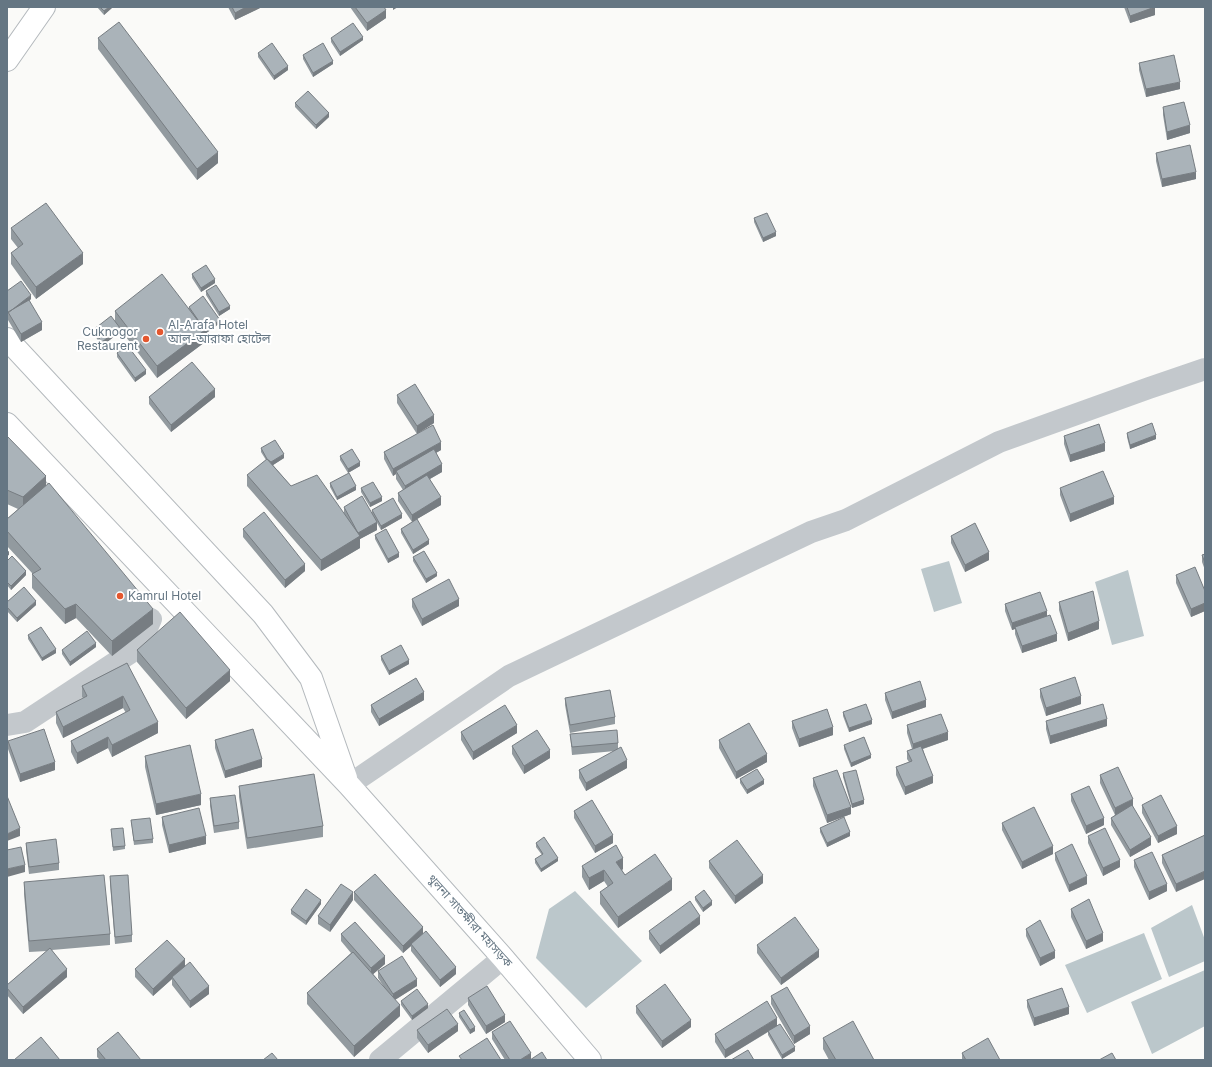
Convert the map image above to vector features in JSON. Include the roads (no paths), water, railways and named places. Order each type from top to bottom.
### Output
[{"type":"highway","points":[[7,60],[44,7]]},
{"type":"highway","points":[[7,340],[263,614],[311,678],[349,785]]},
{"type":"highway","name":"থুলনা সাতক্ষীরা মহাসড়ক","points":[[7,424],[349,785],[503,958],[590,1060]]},
{"type":"street","points":[[349,785],[509,676],[811,532],[846,520],[999,442],[1205,369]]},
{"type":"street","points":[[7,725],[25,722],[139,647],[151,619]]},
{"type":"street","points":[[380,1060],[503,958]]},
{"type":"place","name":"Al-Arafa Hotel আল-আরাফা হোটেল","points":[[160,332]]},
{"type":"place","name":"Cuknogor Restaurent","points":[[146,339]]},
{"type":"place","name":"Kamrul Hotel","points":[[120,596]]}]
